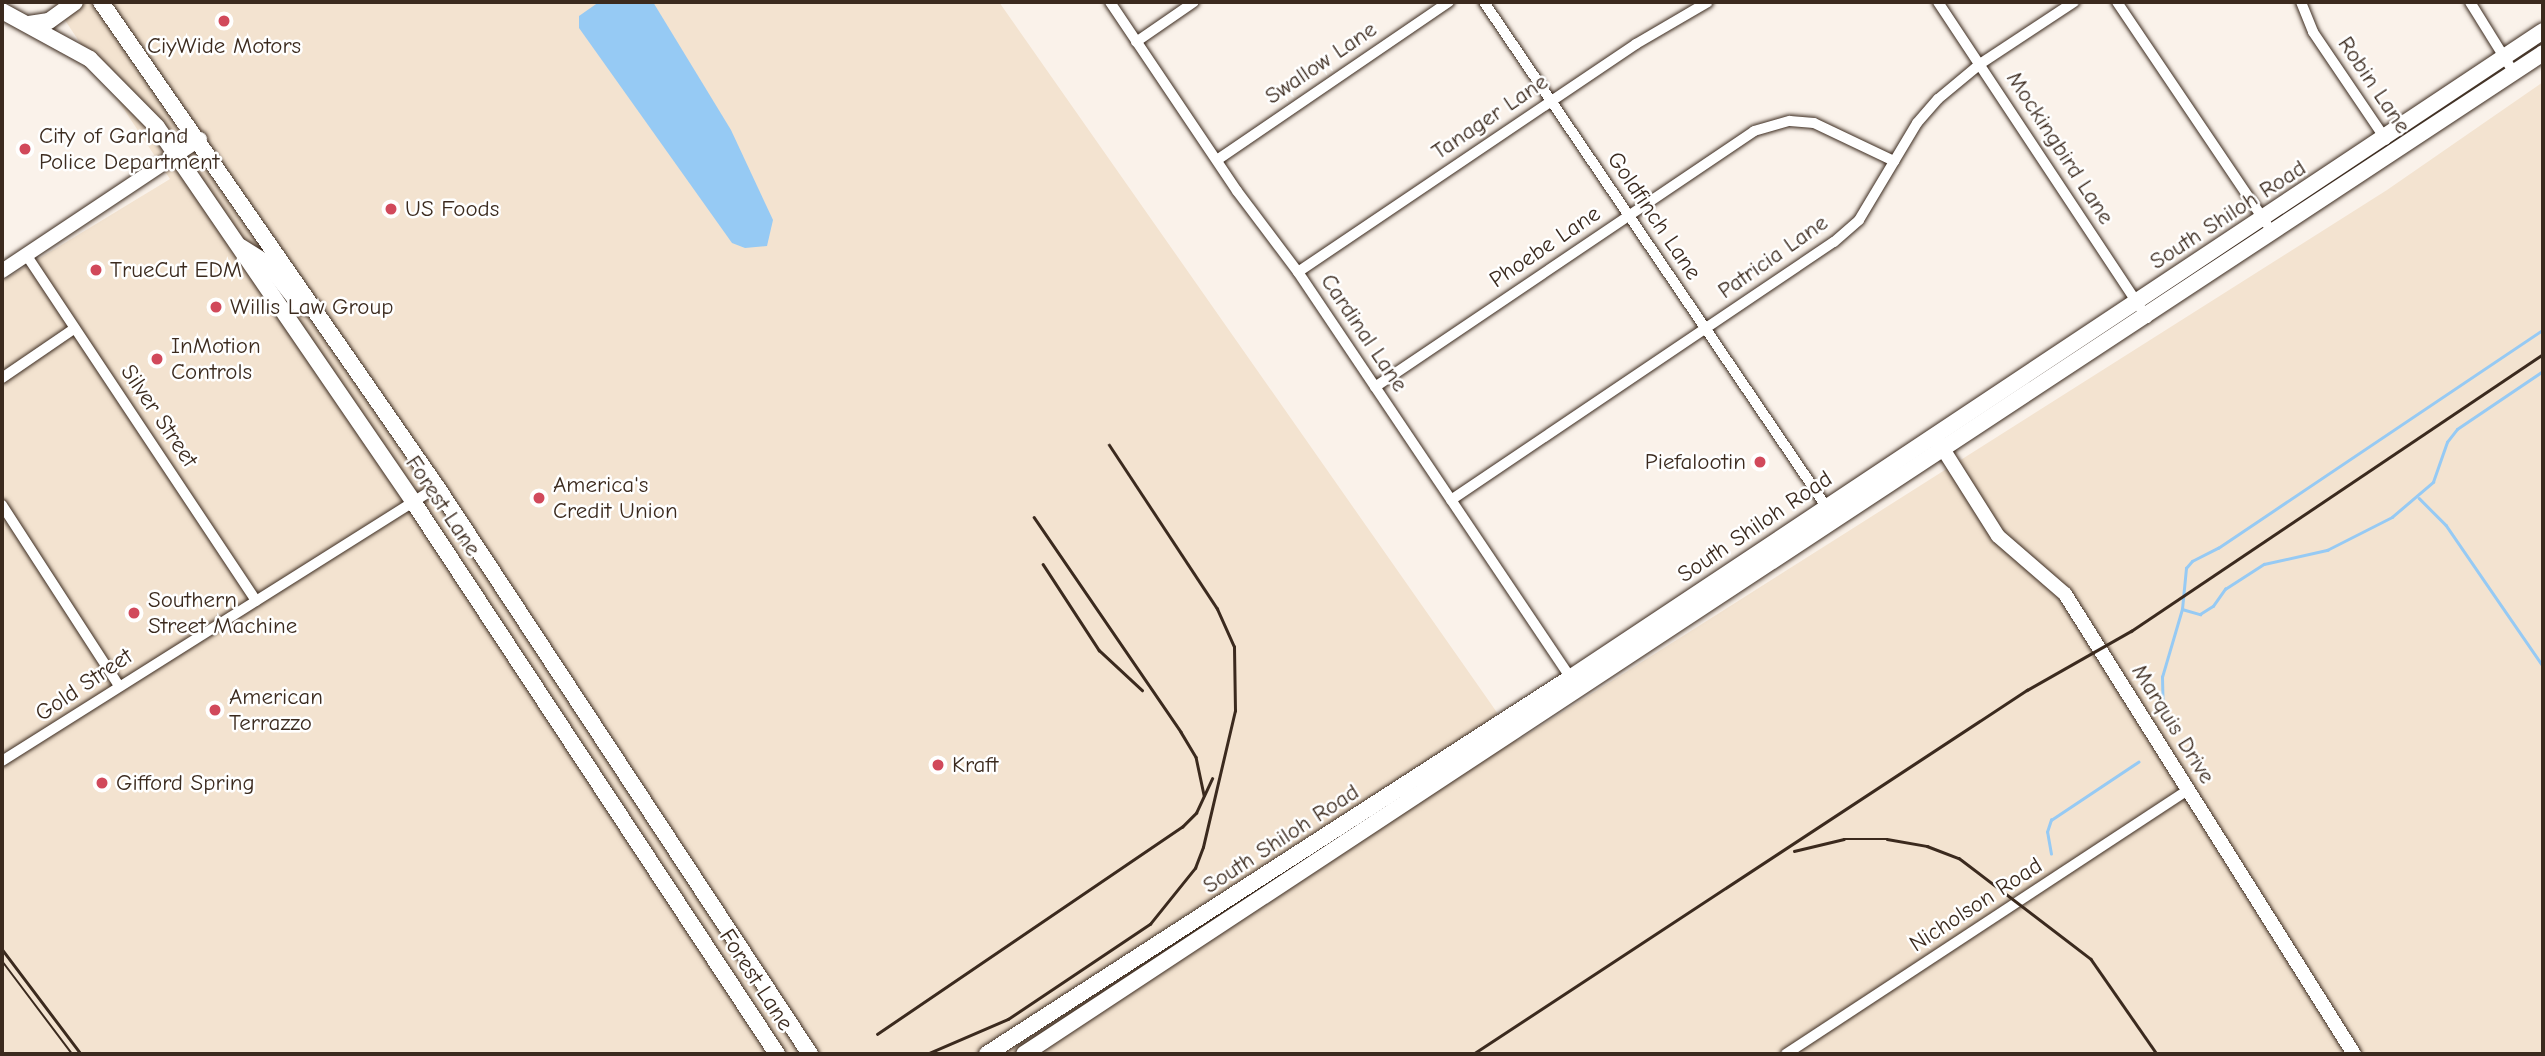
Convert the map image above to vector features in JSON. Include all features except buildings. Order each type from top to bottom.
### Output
[{"type":"main road","points":[[29,24],[57,18],[75,2]]},
{"type":"main road","name":"Forest Lane","points":[[101,2],[200,139],[437,487],[810,1054]]},
{"type":"main road","name":"Forest Lane","points":[[2,11],[58,38],[107,74],[158,127],[414,503],[777,1054]]},
{"type":"main road","name":"South Shiloh Road","points":[[1024,1054],[1574,684],[1827,507],[2543,31]]},
{"type":"main road","name":"South Shiloh Road","points":[[987,1054],[1574,684],[1837,522],[2395,154],[2543,53]]},
{"type":"main road","points":[[236,244],[268,264],[300,305],[316,309]]},
{"type":"street","name":"Cardinal Lane","points":[[1110,2],[1217,160],[1298,272],[1574,684]]},
{"type":"street","points":[[1136,42],[1194,2]]},
{"type":"street","name":"Swallow Lane","points":[[1217,160],[1449,2]]},
{"type":"street","name":"Goldfinch Lane","points":[[1484,2],[1837,522]]},
{"type":"street","name":"Tanager Lane","points":[[1298,272],[1647,37],[1708,2]]},
{"type":"street","name":"Mockingbird Lane","points":[[1938,2],[2147,318]]},
{"type":"street","name":"Patricia Lane","points":[[1451,500],[1706,330],[1854,224],[1925,114],[1980,64],[2074,2]]},
{"type":"street","points":[[2117,2],[2274,234]]},
{"type":"street","name":"Robin Lane","points":[[2301,2],[2313,32],[2395,154]]},
{"type":"street","points":[[2470,2],[2514,73]]},
{"type":"street","name":"Phoebe Lane","points":[[1375,387],[1754,131],[1774,124],[1814,123],[1894,161]]},
{"type":"street","points":[[2,271],[200,139]]},
{"type":"street","name":"Silver Street","points":[[27,256],[256,601]]},
{"type":"street","points":[[2,378],[75,328]]},
{"type":"street","name":"Marquis Drive","points":[[1934,435],[1998,536],[2064,594],[2354,1054]]},
{"type":"street","name":"Gold Street","points":[[2,761],[437,487]]},
{"type":"street","points":[[2,505],[120,686]]},
{"type":"street","name":"Nicholson Road","points":[[1786,1054],[2188,790]]},
{"type":"shaded area","points":[[53,2],[999,2],[1517,741],[2387,190],[2543,82],[2543,1054],[2,1054],[2,281],[170,179]]},
{"type":"water","points":[[599,2],[653,2],[731,130],[773,220],[767,246],[745,248],[732,243],[579,28],[579,16]]},
{"type":"waterway","points":[[2163,721],[2162,677],[2182,609],[2186,568],[2192,561],[2218,548],[2543,330]]},
{"type":"waterway","points":[[2182,609],[2200,614],[2213,606],[2225,589],[2264,564],[2327,550],[2392,517],[2433,482],[2447,442],[2457,429],[2543,371]]},
{"type":"waterway","points":[[2419,498],[2446,525],[2543,666]]},
{"type":"waterway","points":[[2051,854],[2047,832],[2051,820],[2138,762]]},
{"type":"tram line","points":[[2,961],[72,1054]]},
{"type":"railway","points":[[1473,1054],[2027,690],[2131,631],[2543,354]]},
{"type":"railway","points":[[927,1054],[1008,1019],[1150,924],[1195,868],[1203,847],[1235,711],[1234,647],[1217,609],[1109,445]]},
{"type":"railway","points":[[1034,517],[1181,732],[1196,757],[1204,795]]},
{"type":"railway","points":[[1043,564],[1099,650],[1142,690]]},
{"type":"railway","points":[[877,1034],[1182,827],[1196,813],[1212,778]]},
{"type":"railway","points":[[1794,851],[1844,839],[1887,839],[1927,846],[1959,858],[2091,959],[2157,1054]]},
{"type":"railway","points":[[2,949],[81,1054]]},
{"type":"place","name":"CiyWide Motors","points":[[224,21]]},
{"type":"place","name":"City of Garland Police Department","points":[[25,149]]},
{"type":"place","name":"US Foods","points":[[391,209]]},
{"type":"place","name":"TrueCut EDM","points":[[96,270]]},
{"type":"place","name":"Willis Law Group","points":[[216,307]]},
{"type":"place","name":"InMotion Controls","points":[[157,359]]},
{"type":"place","name":"Piefalootin","points":[[1760,462]]},
{"type":"place","name":"America's Credit Union","points":[[539,498]]},
{"type":"place","name":"Southern Street Machine","points":[[134,613]]},
{"type":"place","name":"American Terrazzo","points":[[215,710]]},
{"type":"place","name":"Kraft","points":[[938,765]]},
{"type":"place","name":"Gifford Spring","points":[[102,783]]}]
